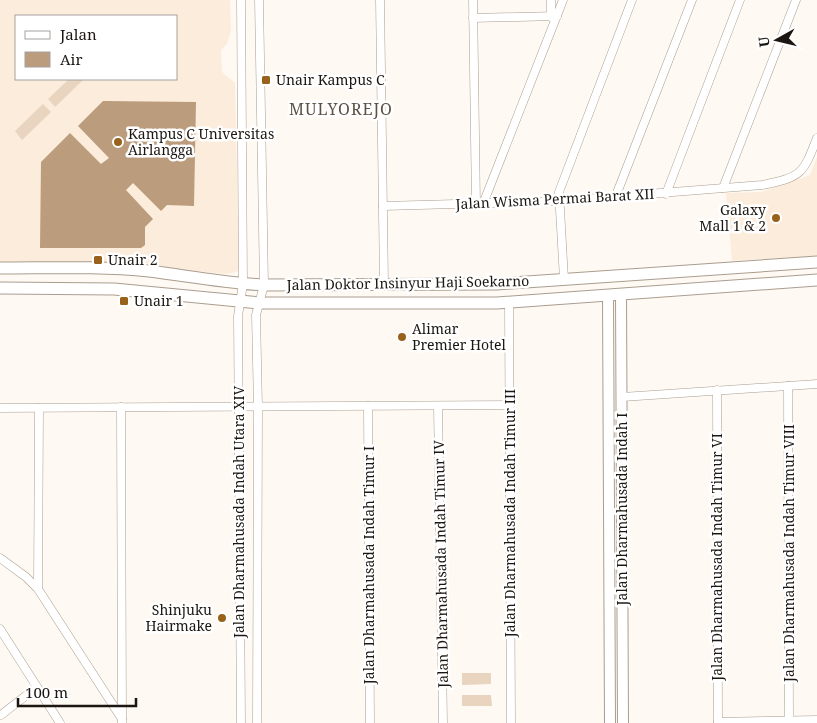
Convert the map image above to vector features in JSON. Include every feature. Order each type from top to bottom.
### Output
[{"type":"main road","name":"Jalan Doktor Insinyur Haji Soekarno","points":[[0,268],[148,271],[264,285],[497,284],[817,262]]},
{"type":"main road","points":[[731,267],[740,273],[741,282],[738,286]]},
{"type":"main road","name":"Jalan Doktor Insinyur Haji Soekarno","points":[[0,288],[114,290],[260,303],[509,303],[817,280]]},
{"type":"main road","points":[[497,284],[494,294],[497,303]]},
{"type":"main road","name":"Jalan Dharmahusada Indah I","points":[[621,295],[623,723]]},
{"type":"main road","name":"Jalan Dharmahusada Indah I","points":[[608,296],[610,723]]},
{"type":"main road","points":[[609,544],[622,544]]},
{"type":"street","name":"Jalan Dharmahusada Indah Utara XIV","points":[[241,0],[244,284],[238,316],[241,723]]},
{"type":"street","name":"Jalan Dharmahusada Indah Utara XIV","points":[[257,723],[258,407],[256,315],[264,285],[259,0]]},
{"type":"street","points":[[380,0],[384,284]]},
{"type":"street","points":[[473,0],[479,204]]},
{"type":"street","points":[[551,0],[554,16]]},
{"type":"street","points":[[479,204],[554,16],[563,0]]},
{"type":"street","points":[[564,279],[558,192],[632,0]]},
{"type":"street","points":[[615,198],[692,0]]},
{"type":"street","points":[[666,194],[740,0]]},
{"type":"street","points":[[725,188],[796,0]]},
{"type":"street","points":[[473,18],[554,16]]},
{"type":"street","name":"Jalan Wisma Permai Barat XII","points":[[383,206],[615,198],[762,185],[802,172],[817,138]]},
{"type":"street","name":"Jalan Dharmahusada Indah Timur III","points":[[509,303],[511,723]]},
{"type":"street","points":[[622,397],[817,384]]},
{"type":"street","name":"Jalan Dharmahusada Indah Timur VIII","points":[[788,386],[788,721]]},
{"type":"street","name":"Jalan Dharmahusada Indah Timur VI","points":[[717,390],[718,722]]},
{"type":"street","points":[[0,408],[510,405]]},
{"type":"street","name":"Jalan Dharmahusada Indah Timur I","points":[[368,406],[370,723]]},
{"type":"street","name":"Jalan Dharmahusada Indah Timur IV","points":[[438,406],[443,723]]},
{"type":"street","points":[[121,407],[122,721]]},
{"type":"street","points":[[38,589],[39,408]]},
{"type":"street","points":[[0,558],[26,577],[38,589],[122,721]]},
{"type":"street","points":[[0,629],[60,723]]},
{"type":"street","points":[[1,715],[37,687]]},
{"type":"street","points":[[718,722],[817,720]]},
{"type":"shaded area","name":"Kampus C Universitas Airlangga","points":[[0,0],[230,0],[231,31],[227,44],[221,50],[222,72],[235,83],[238,271],[225,274],[128,264],[0,263]]},
{"type":"shaded area","points":[[68,80],[83,80],[55,107],[48,99]]},
{"type":"shaded area","points":[[43,104],[51,112],[22,140],[15,131]]},
{"type":"shaded area","points":[[817,157],[817,256],[732,261],[726,193],[761,192],[810,175]]},
{"type":"shaded area","points":[[462,673],[491,673],[491,684],[462,685]]},
{"type":"shaded area","points":[[462,695],[491,695],[492,706],[462,706]]},
{"type":"water","points":[[103,101],[196,102],[194,206],[167,205],[161,211],[133,183],[126,190],[153,219],[145,227],[145,245],[141,248],[40,248],[41,162],[70,133],[101,164],[109,158],[78,126]]},
{"type":"place","name":"Unair Kampus C","points":[[266,80]]},
{"type":"place","name":"Kampus C Universitas Airlangga","points":[[118,142]]},
{"type":"place","name":"Galaxy Mall 1 & 2","points":[[776,218]]},
{"type":"place","name":"Unair 2","points":[[98,260]]},
{"type":"place","name":"Unair 1","points":[[124,301]]},
{"type":"place","name":"Alimar Premier Hotel","points":[[402,337]]},
{"type":"place","name":"Shinjuku Hairmake","points":[[222,618]]},
{"type":"district","name":"MULYOREJO","points":[[341,109]]}]
